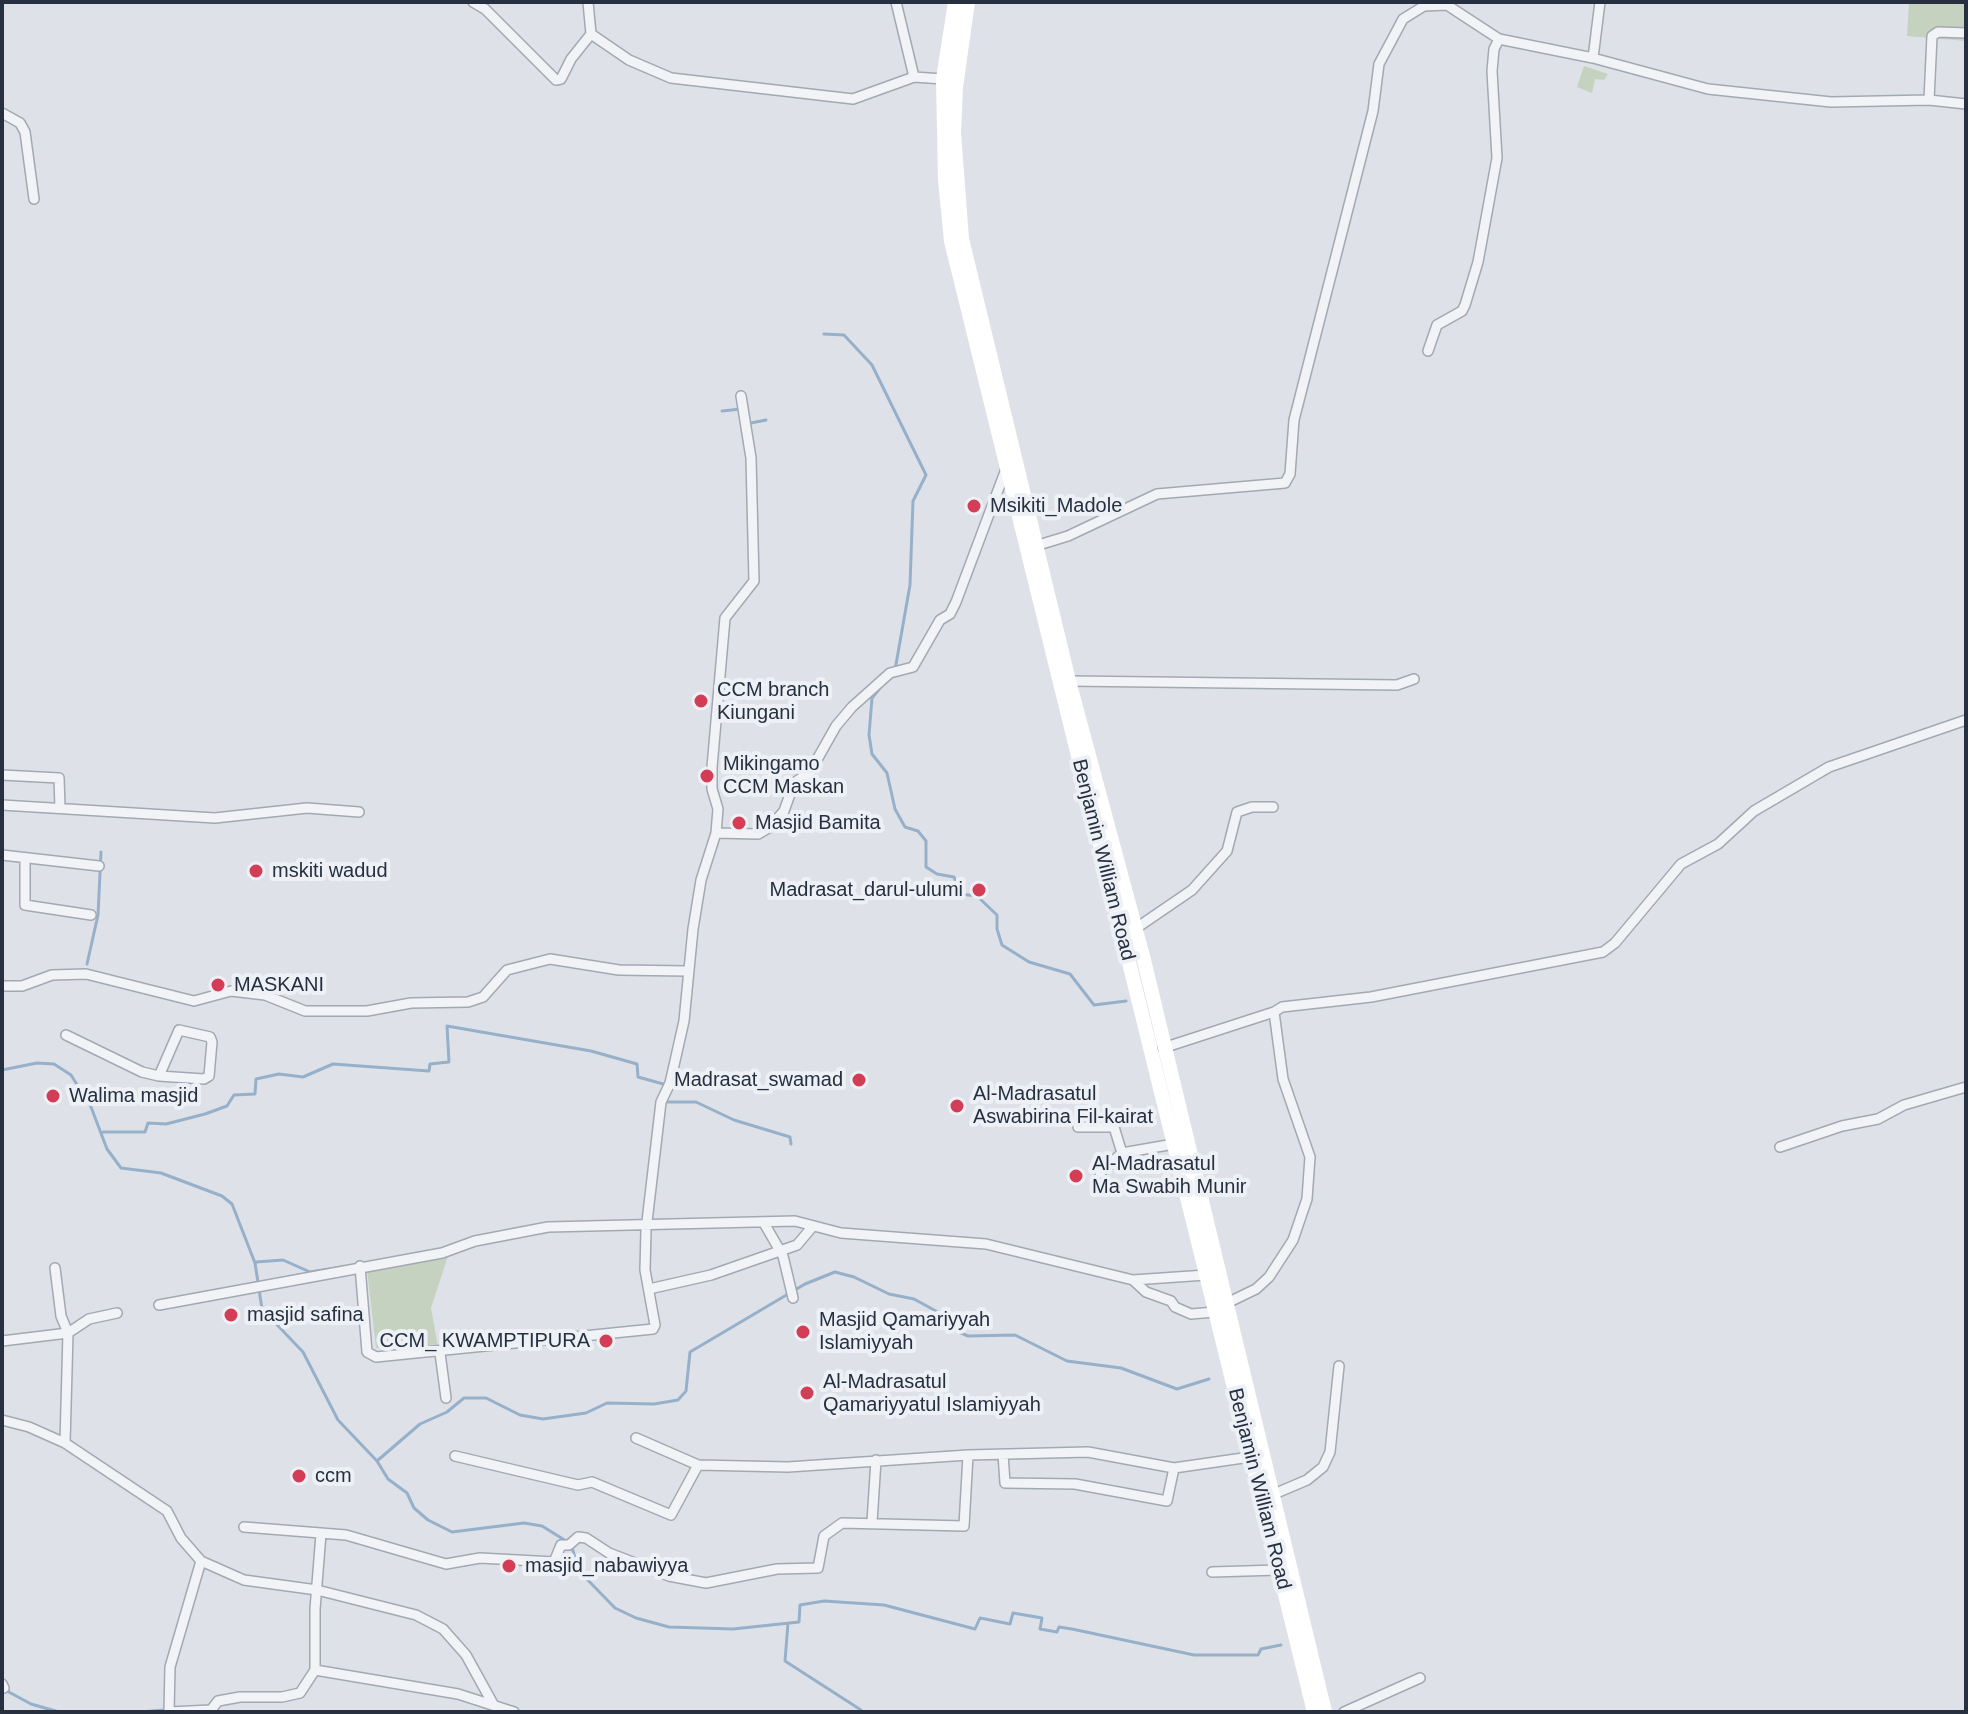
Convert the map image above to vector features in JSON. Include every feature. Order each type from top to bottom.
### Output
[{"type":"main road","name":"Benjamin William Road","points":[[955,2],[943,79],[945,180],[951,241],[1006,469],[1069,681],[1135,929],[1174,1144],[1206,1275],[1220,1308],[1274,1494],[1325,1712]]},
{"type":"main road","name":"Benjamin William Road","points":[[968,2],[956,87],[954,133],[962,239],[1030,547],[1157,1049],[1220,1308],[1250,1457],[1314,1712]]},
{"type":"street","points":[[473,2],[485,9],[556,80],[561,79],[571,59],[591,34],[588,2]]},
{"type":"street","points":[[896,2],[914,77]]},
{"type":"street","points":[[1593,58],[1600,2]]},
{"type":"street","points":[[1030,547],[1068,536],[1157,494],[1285,483],[1290,474],[1294,420],[1373,111],[1379,64],[1403,19],[1424,6],[1447,5],[1499,39],[1593,58],[1708,89],[1831,102],[1929,100],[1966,104]]},
{"type":"street","points":[[1929,100],[1929,43],[1932,36],[1938,32],[1966,33]]},
{"type":"street","points":[[591,34],[629,60],[671,78],[853,99],[914,77],[943,79]]},
{"type":"street","points":[[1428,351],[1437,325],[1465,305],[1478,262],[1497,158],[1492,71],[1499,39]]},
{"type":"street","points":[[2,113],[20,123],[25,132],[34,199]]},
{"type":"street","points":[[360,1266],[367,1352],[376,1357],[440,1353],[653,1329],[655,1316],[645,1270],[647,1225],[661,1102],[670,1083],[684,1021],[687,971],[701,880],[716,833],[718,809],[712,789],[712,767],[725,618],[754,581],[751,458],[741,396]]},
{"type":"street","points":[[716,833],[758,834],[770,827],[784,811],[794,783],[810,772],[836,726],[894,672],[913,667],[940,620],[950,614],[1006,469]]},
{"type":"street","points":[[1069,681],[1397,685],[1414,679]]},
{"type":"street","points":[[1157,1049],[1282,1007],[1371,997],[1603,952],[1681,864],[1718,844],[1754,811],[1829,767],[1966,720]]},
{"type":"street","points":[[2,775],[59,778],[60,808]]},
{"type":"street","points":[[2,805],[215,818],[307,808],[359,812]]},
{"type":"street","points":[[1135,929],[1192,890],[1227,851],[1237,812],[1252,807],[1273,807]]},
{"type":"street","points":[[2,855],[99,866]]},
{"type":"street","points":[[25,859],[25,905],[91,915]]},
{"type":"street","points":[[2,986],[22,986],[52,975],[86,974],[194,1001],[231,991],[265,995],[305,1011],[367,1011],[411,1003],[468,1002],[483,997],[507,970],[550,959],[619,970],[687,971]]},
{"type":"street","points":[[1133,1280],[1146,1292],[1171,1301],[1175,1307],[1191,1314],[1220,1308],[1256,1289],[1269,1277],[1293,1240],[1307,1199],[1310,1157],[1283,1079],[1274,1012]]},
{"type":"street","points":[[66,1035],[105,1057],[159,1076],[207,1079],[210,1037],[179,1030],[159,1076]]},
{"type":"street","points":[[1780,1147],[1842,1126],[1878,1119],[1904,1105],[1966,1087]]},
{"type":"street","points":[[1078,1127],[1114,1127],[1122,1153]]},
{"type":"street","points":[[1100,1173],[1122,1153],[1174,1144]]},
{"type":"street","points":[[159,1305],[442,1253],[475,1241],[548,1227],[795,1221],[856,1235],[986,1244],[1133,1280],[1206,1275]]},
{"type":"street","points":[[764,1223],[778,1249],[793,1298]]},
{"type":"street","points":[[649,1289],[711,1275],[778,1249],[797,1245],[813,1226]]},
{"type":"street","points":[[55,1268],[61,1316],[68,1333],[65,1443]]},
{"type":"street","points":[[2,1341],[68,1333],[89,1319],[117,1313]]},
{"type":"street","points":[[440,1353],[446,1398]]},
{"type":"street","points":[[1274,1494],[1307,1480],[1323,1467],[1330,1452],[1339,1366]]},
{"type":"street","points":[[2,1420],[29,1427],[65,1443],[167,1511],[181,1538],[201,1561],[244,1580],[317,1590],[416,1615],[443,1629],[466,1655],[493,1704]]},
{"type":"street","points":[[636,1438],[698,1465],[788,1467],[968,1455],[1088,1452],[1174,1468],[1250,1457]]},
{"type":"street","points":[[1003,1454],[1005,1483],[1075,1484],[1167,1501],[1174,1468]]},
{"type":"street","points":[[244,1527],[370,1540],[446,1564],[480,1558],[554,1562],[558,1547],[586,1538],[609,1553],[669,1576],[706,1583],[777,1569],[818,1568],[824,1536],[842,1523],[964,1526],[968,1455]]},
{"type":"street","points":[[455,1456],[578,1485],[592,1482],[671,1515],[698,1465]]},
{"type":"street","points":[[872,1522],[876,1460]]},
{"type":"street","points":[[201,1561],[170,1667],[169,1712],[211,1711],[218,1701],[300,1693],[315,1670],[321,1534]]},
{"type":"street","points":[[1212,1572],[1278,1570]]},
{"type":"street","points":[[315,1670],[458,1694],[514,1712]]},
{"type":"street","points":[[1344,1712],[1420,1678]]},
{"type":"green space","points":[[1909,2],[1966,2],[1966,41],[1907,36]]},
{"type":"green space","points":[[1584,66],[1608,74],[1604,80],[1595,79],[1592,93],[1577,87]]},
{"type":"green space","points":[[448,1256],[431,1308],[438,1347],[376,1348],[367,1270]]},
{"type":"waterway","points":[[824,334],[844,335],[872,365],[926,475],[913,501],[910,585],[895,670]]},
{"type":"waterway","points":[[722,411],[741,409]]},
{"type":"waterway","points":[[746,424],[766,420]]},
{"type":"waterway","points":[[880,688],[872,698],[869,735],[872,754],[887,773],[895,809],[905,827],[918,831],[926,841],[926,867],[937,874],[954,877],[960,894],[977,896],[997,915],[1002,945],[1029,962],[1070,974],[1094,1005],[1126,1001]]},
{"type":"waterway","points":[[87,964],[98,915],[101,852]]},
{"type":"waterway","points":[[103,1132],[145,1132],[148,1123],[166,1124],[205,1114],[227,1106],[234,1095],[255,1094],[256,1079],[279,1074],[303,1077],[333,1064],[429,1071],[430,1064],[449,1062],[447,1026],[591,1051],[637,1064],[638,1077],[667,1085]]},
{"type":"waterway","points":[[2,1070],[37,1063],[54,1064],[71,1075],[91,1107],[107,1149],[121,1168],[161,1173],[222,1196],[232,1204],[255,1263],[262,1309],[303,1352],[338,1420],[377,1461],[388,1479],[407,1493],[414,1508],[428,1520],[452,1532],[524,1523],[542,1526],[571,1544],[579,1571],[615,1608],[636,1618],[669,1627],[733,1629],[799,1622],[800,1605],[824,1601],[884,1605],[975,1629],[980,1618],[1010,1624],[1013,1613],[1042,1618],[1040,1629],[1057,1632],[1059,1627],[1072,1629],[1194,1655],[1258,1655],[1261,1649],[1281,1645]]},
{"type":"waterway","points":[[663,1102],[696,1102],[734,1120],[790,1137],[791,1144]]},
{"type":"waterway","points":[[256,1262],[283,1260],[310,1272],[349,1266]]},
{"type":"waterway","points":[[377,1461],[420,1424],[447,1412],[464,1398],[486,1398],[520,1415],[543,1419],[586,1413],[607,1403],[654,1404],[678,1400],[686,1391],[690,1352],[805,1284],[835,1272],[854,1277],[889,1294],[914,1299],[936,1311],[945,1326],[968,1336],[1015,1335],[1067,1361],[1121,1368],[1177,1389],[1209,1379]]},
{"type":"waterway","points":[[788,1623],[785,1661],[861,1710]]},
{"type":"waterway","points":[[7,1691],[31,1704],[59,1712]]},
{"type":"waterway","points":[[140,1712],[164,1710]]},
{"type":"place","name":"Msikiti_Madole","points":[[974,506]]},
{"type":"place","name":"CCM branch Kiungani","points":[[701,701]]},
{"type":"place","name":"Mikingamo CCM Maskan","points":[[707,776]]},
{"type":"place","name":"Masjid Bamita","points":[[739,823]]},
{"type":"place","name":"mskiti wadud","points":[[256,871]]},
{"type":"place","name":"Madrasat_darul-ulumi","points":[[979,890]]},
{"type":"place","name":"MASKANI","points":[[218,985]]},
{"type":"place","name":"Madrasat_swamad","points":[[859,1080]]},
{"type":"place","name":"Walima masjid","points":[[53,1096]]},
{"type":"place","name":"Al-Madrasatul Aswabirina Fil-kairat","points":[[957,1106]]},
{"type":"place","name":"Al-Madrasatul Ma Swabih Munir","points":[[1076,1176]]},
{"type":"place","name":"masjid safina","points":[[231,1315]]},
{"type":"place","name":"Masjid Qamariyyah Islamiyyah","points":[[803,1332]]},
{"type":"place","name":"CCM_ KWAMPTIPURA","points":[[606,1341]]},
{"type":"place","name":"Al-Madrasatul Qamariyyatul Islamiyyah","points":[[807,1393]]},
{"type":"place","name":"ccm","points":[[299,1476]]},
{"type":"place","name":"masjid_nabawiyya","points":[[509,1566]]}]
